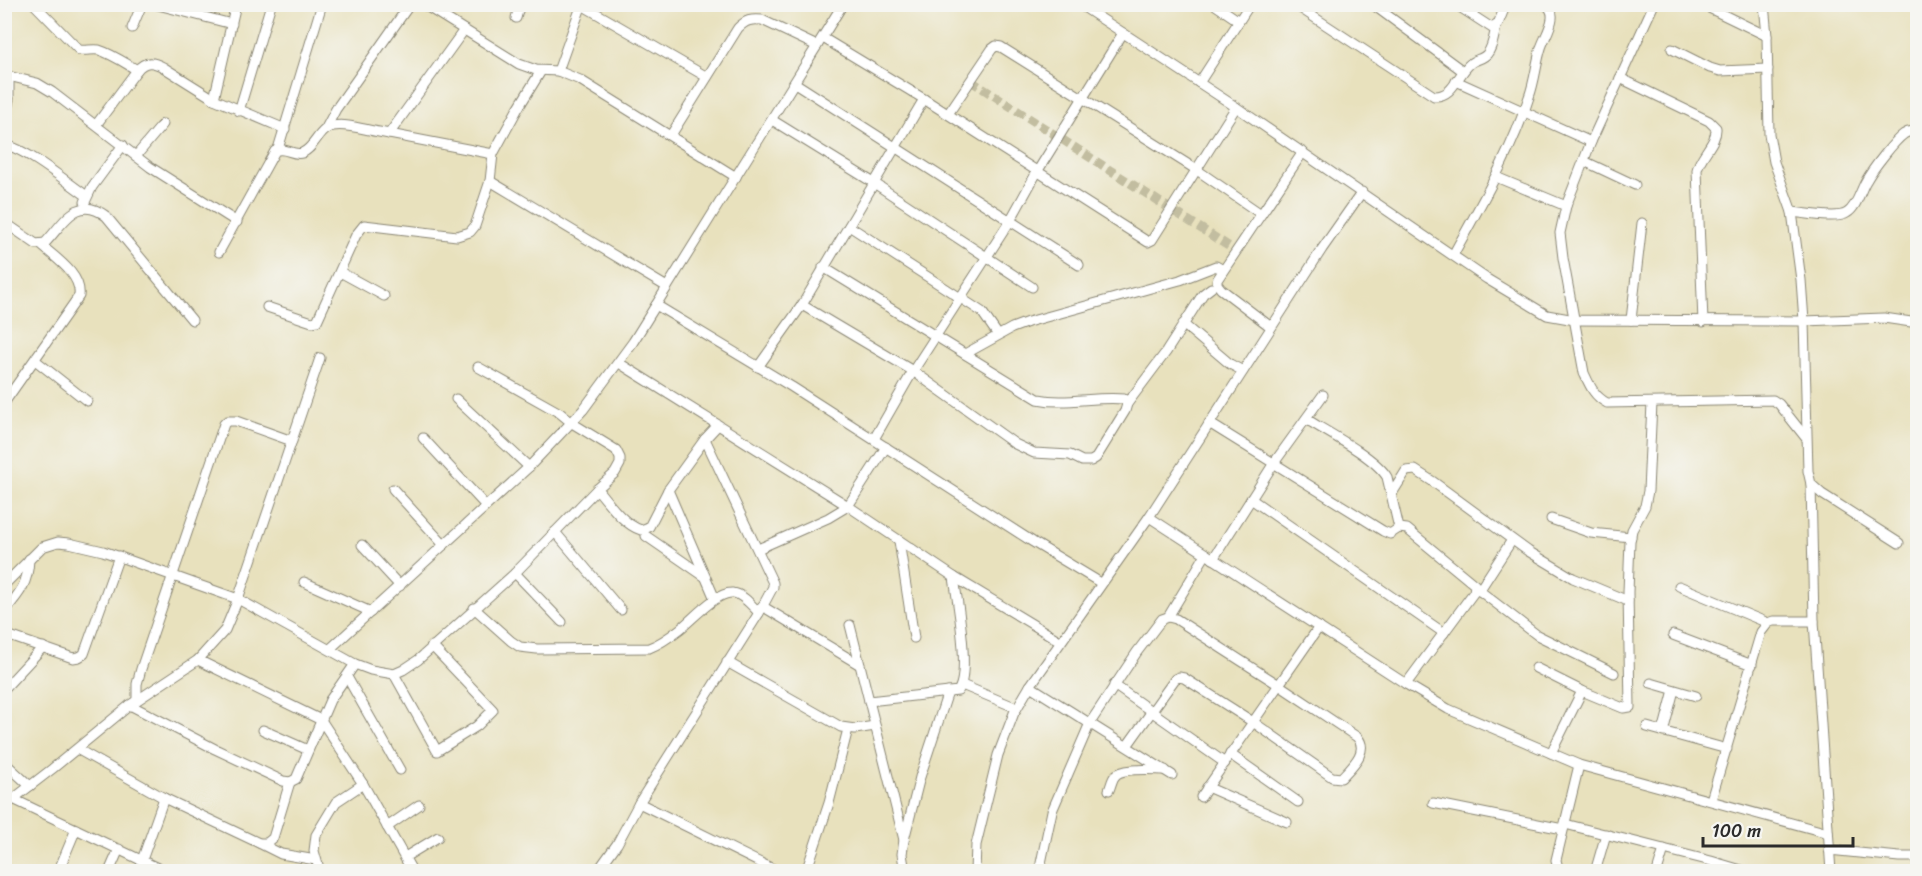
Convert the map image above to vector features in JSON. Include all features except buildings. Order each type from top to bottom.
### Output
[{"type":"street","points":[[34,4],[79,50],[104,52],[136,70]]},
{"type":"street","points":[[132,28],[142,4]]},
{"type":"street","points":[[154,4],[232,24]]},
{"type":"street","points":[[214,99],[236,4]]},
{"type":"street","points":[[239,111],[271,4]]},
{"type":"street","points":[[219,252],[278,149],[322,4]]},
{"type":"street","points":[[278,149],[296,153],[306,150],[326,128],[336,109],[410,4]]},
{"type":"street","points":[[423,4],[529,69],[558,71],[580,80],[736,177]]},
{"type":"street","points":[[516,18],[520,4]]},
{"type":"street","points":[[330,649],[528,467],[572,423],[619,363],[843,4]]},
{"type":"street","points":[[1214,4],[1239,21]]},
{"type":"street","points":[[1199,83],[1250,4]]},
{"type":"street","points":[[1294,4],[1434,96],[1447,93],[1470,63],[1484,57],[1489,52],[1506,4]]},
{"type":"street","points":[[1372,4],[1463,71]]},
{"type":"street","points":[[1455,4],[1487,26],[1496,27]]},
{"type":"street","points":[[1453,255],[1496,177],[1524,112],[1534,81],[1541,47],[1553,17],[1550,7],[1544,4]]},
{"type":"street","points":[[1654,4],[1584,161],[1566,206],[1560,233],[1584,373],[1591,390],[1598,399],[1607,403],[1773,400],[1779,404],[1806,438]]},
{"type":"street","points":[[1701,4],[1767,36]]},
{"type":"street","points":[[1764,4],[1769,134],[1774,162],[1792,212],[1804,321],[1806,438],[1811,484],[1814,621],[1831,872]]},
{"type":"street","points":[[558,71],[582,5],[706,77]]},
{"type":"street","points":[[1086,6],[1487,279],[1547,315],[1575,320],[1703,322],[1884,318],[1917,323]]},
{"type":"street","points":[[671,135],[738,28],[746,21],[762,20],[820,42],[924,99],[1148,242],[1152,240],[1236,108]]},
{"type":"street","points":[[389,134],[464,30]]},
{"type":"street","points":[[874,440],[913,371],[959,298],[987,259],[1037,172],[1123,33]]},
{"type":"street","points":[[948,114],[992,49],[996,46],[1001,47],[1197,170],[1261,214]]},
{"type":"street","points":[[1672,49],[1720,71],[1768,69]]},
{"type":"street","points":[[96,125],[136,70],[142,64],[156,63],[214,99],[285,129]]},
{"type":"street","points":[[267,307],[312,322],[317,321],[356,235],[364,225],[457,236],[470,232],[475,226],[490,181],[493,154],[541,71]]},
{"type":"street","points":[[4,125],[9,99],[7,75],[37,83],[175,184],[237,222]]},
{"type":"street","points":[[1620,78],[1700,117],[1716,128],[1715,138],[1699,162],[1697,170],[1703,322]]},
{"type":"street","points":[[1456,81],[1592,142]]},
{"type":"street","points":[[795,83],[1079,265]]},
{"type":"street","points":[[758,368],[802,305],[924,99]]},
{"type":"street","points":[[772,120],[874,183],[1032,287]]},
{"type":"street","points":[[136,156],[163,124]]},
{"type":"street","points":[[326,128],[340,126],[493,154]]},
{"type":"street","points":[[1792,212],[1835,217],[1846,214],[1853,207],[1873,170],[1899,138],[1906,133],[1917,132]]},
{"type":"street","points":[[4,144],[12,146],[87,196]]},
{"type":"street","points":[[83,207],[92,187],[123,146]]},
{"type":"street","points":[[1271,327],[1217,284],[1217,280],[1303,152]]},
{"type":"street","points":[[1584,161],[1635,185]]},
{"type":"street","points":[[1496,177],[1566,206]]},
{"type":"street","points":[[490,181],[667,287]]},
{"type":"street","points":[[975,872],[976,845],[998,755],[1017,708],[1060,641],[1149,517],[1322,249],[1362,192]]},
{"type":"street","points":[[4,222],[36,244],[40,244],[45,243],[76,209],[92,208],[106,216],[192,320]]},
{"type":"street","points":[[1631,320],[1642,224]]},
{"type":"street","points":[[849,226],[982,312],[998,335]]},
{"type":"street","points":[[4,402],[79,296],[80,289],[77,280],[40,244]]},
{"type":"street","points":[[965,354],[1012,327],[1179,280],[1216,266],[1222,270]]},
{"type":"street","points":[[823,267],[1038,399],[1053,402],[1116,398],[1124,399],[1127,404]]},
{"type":"street","points":[[340,272],[384,296]]},
{"type":"street","points":[[802,305],[913,371],[1015,444],[1034,453],[1070,455],[1082,461],[1091,461],[1096,458],[1127,404],[1166,352],[1203,294],[1211,288]]},
{"type":"street","points":[[656,305],[792,387],[1033,542],[1101,583]]},
{"type":"street","points":[[1183,324],[1230,364],[1243,371]]},
{"type":"street","points":[[4,806],[134,703],[198,660],[225,630],[238,599],[320,358]]},
{"type":"street","points":[[34,360],[87,400]]},
{"type":"street","points":[[619,363],[848,506],[954,578],[1060,641]]},
{"type":"street","points":[[4,585],[42,547],[58,542],[103,551],[238,599],[355,664],[370,670],[394,674],[403,670],[418,660],[515,573],[615,473],[620,464],[616,450],[560,414],[478,367]]},
{"type":"street","points":[[1041,862],[1052,811],[1090,723],[1137,651],[1162,619],[1168,617],[1323,395]]},
{"type":"street","points":[[456,399],[528,467]]},
{"type":"street","points":[[1536,668],[1623,708],[1630,706],[1628,601],[1631,537],[1632,530],[1645,506],[1648,492],[1652,403]]},
{"type":"street","points":[[1306,419],[1383,470],[1387,477],[1399,528]]},
{"type":"street","points":[[134,703],[141,669],[224,424],[227,421],[236,421],[292,441]]},
{"type":"street","points":[[1209,423],[1383,531],[1390,534],[1399,528],[1407,529],[1475,585],[1477,590],[1537,635],[1614,673]]},
{"type":"street","points":[[597,489],[615,511],[634,528],[641,530],[649,527],[668,489],[718,425]]},
{"type":"street","points":[[423,438],[486,506]]},
{"type":"street","points":[[597,872],[617,844],[639,803],[773,587],[758,549],[705,439]]},
{"type":"street","points":[[758,549],[828,518],[848,506],[886,447]]},
{"type":"street","points":[[1391,495],[1406,471],[1415,470],[1512,540],[1573,578],[1628,601]]},
{"type":"street","points":[[1811,484],[1822,494],[1899,543]]},
{"type":"street","points":[[393,489],[444,545]]},
{"type":"street","points":[[668,489],[715,599]]},
{"type":"street","points":[[1251,499],[1444,633]]},
{"type":"street","points":[[1149,517],[1448,709],[1579,765],[1828,833]]},
{"type":"street","points":[[1551,519],[1591,533],[1631,537]]},
{"type":"street","points":[[555,532],[621,610]]},
{"type":"street","points":[[646,536],[706,578]]},
{"type":"street","points":[[1406,684],[1512,540]]},
{"type":"street","points":[[899,541],[914,638]]},
{"type":"street","points":[[362,545],[399,586]]},
{"type":"street","points":[[4,634],[73,658],[80,657],[84,654],[119,556]]},
{"type":"street","points":[[4,612],[19,595],[26,582],[29,559]]},
{"type":"street","points":[[515,573],[562,622]]},
{"type":"street","points":[[869,701],[958,691],[962,685],[964,664],[954,578]]},
{"type":"street","points":[[304,582],[371,612]]},
{"type":"street","points":[[1679,586],[1768,623]]},
{"type":"street","points":[[474,608],[520,647],[636,649],[657,645],[715,599],[726,593],[733,593],[741,595],[760,609],[860,665]]},
{"type":"street","points":[[1126,746],[1175,679],[1179,677],[1253,722],[1332,777],[1341,777],[1362,751],[1363,745],[1357,737],[1279,685],[1168,617]]},
{"type":"street","points":[[1711,800],[1761,632],[1768,623],[1773,621],[1814,621]]},
{"type":"street","points":[[850,625],[904,840]]},
{"type":"street","points":[[1201,797],[1319,627]]},
{"type":"street","points":[[1673,635],[1752,665]]},
{"type":"street","points":[[394,674],[437,751],[477,726],[493,710],[432,646]]},
{"type":"street","points":[[4,689],[43,648]]},
{"type":"street","points":[[198,660],[321,720],[363,784],[411,869]]},
{"type":"street","points":[[726,662],[841,727],[848,729],[875,726]]},
{"type":"street","points":[[259,843],[267,843],[273,838],[290,782],[296,778],[330,700],[355,664]]},
{"type":"street","points":[[347,677],[400,770]]},
{"type":"street","points":[[1651,683],[1696,696]]},
{"type":"street","points":[[962,685],[1017,708]]},
{"type":"street","points":[[1114,685],[1225,763]]},
{"type":"street","points":[[1030,686],[1168,773],[1127,770],[1120,772],[1115,775],[1109,790]]},
{"type":"street","points":[[1664,732],[1674,690]]},
{"type":"street","points":[[1551,753],[1582,691]]},
{"type":"street","points":[[894,872],[905,871],[902,854],[904,840],[920,777],[948,692]]},
{"type":"street","points":[[134,703],[215,750],[283,781],[290,782]]},
{"type":"street","points":[[1647,727],[1727,749]]},
{"type":"street","points":[[806,872],[829,803],[848,729]]},
{"type":"street","points":[[263,730],[308,750]]},
{"type":"street","points":[[76,749],[164,798],[281,854],[316,861]]},
{"type":"street","points":[[1230,754],[1298,802]]},
{"type":"street","points":[[4,762],[30,786]]},
{"type":"street","points":[[1559,872],[1556,860],[1579,765]]},
{"type":"street","points":[[320,872],[314,845],[316,835],[340,799],[363,784]]},
{"type":"street","points":[[1207,787],[1287,822]]},
{"type":"street","points":[[142,860],[164,798]]},
{"type":"street","points":[[13,799],[166,872]]},
{"type":"street","points":[[639,803],[779,872]]},
{"type":"street","points":[[1433,803],[1606,834],[1748,872]]},
{"type":"street","points":[[387,827],[419,805]]},
{"type":"street","points":[[58,872],[76,829]]},
{"type":"street","points":[[1595,872],[1606,834]]},
{"type":"street","points":[[405,857],[438,837]]},
{"type":"street","points":[[109,872],[119,849]]},
{"type":"street","points":[[1657,872],[1664,849]]},
{"type":"street","points":[[1829,850],[1899,857],[1917,856]]},
{"type":"street","points":[[4,869],[10,872]]},
{"type":"tunnel","points":[[971,81],[1236,251]]}]
